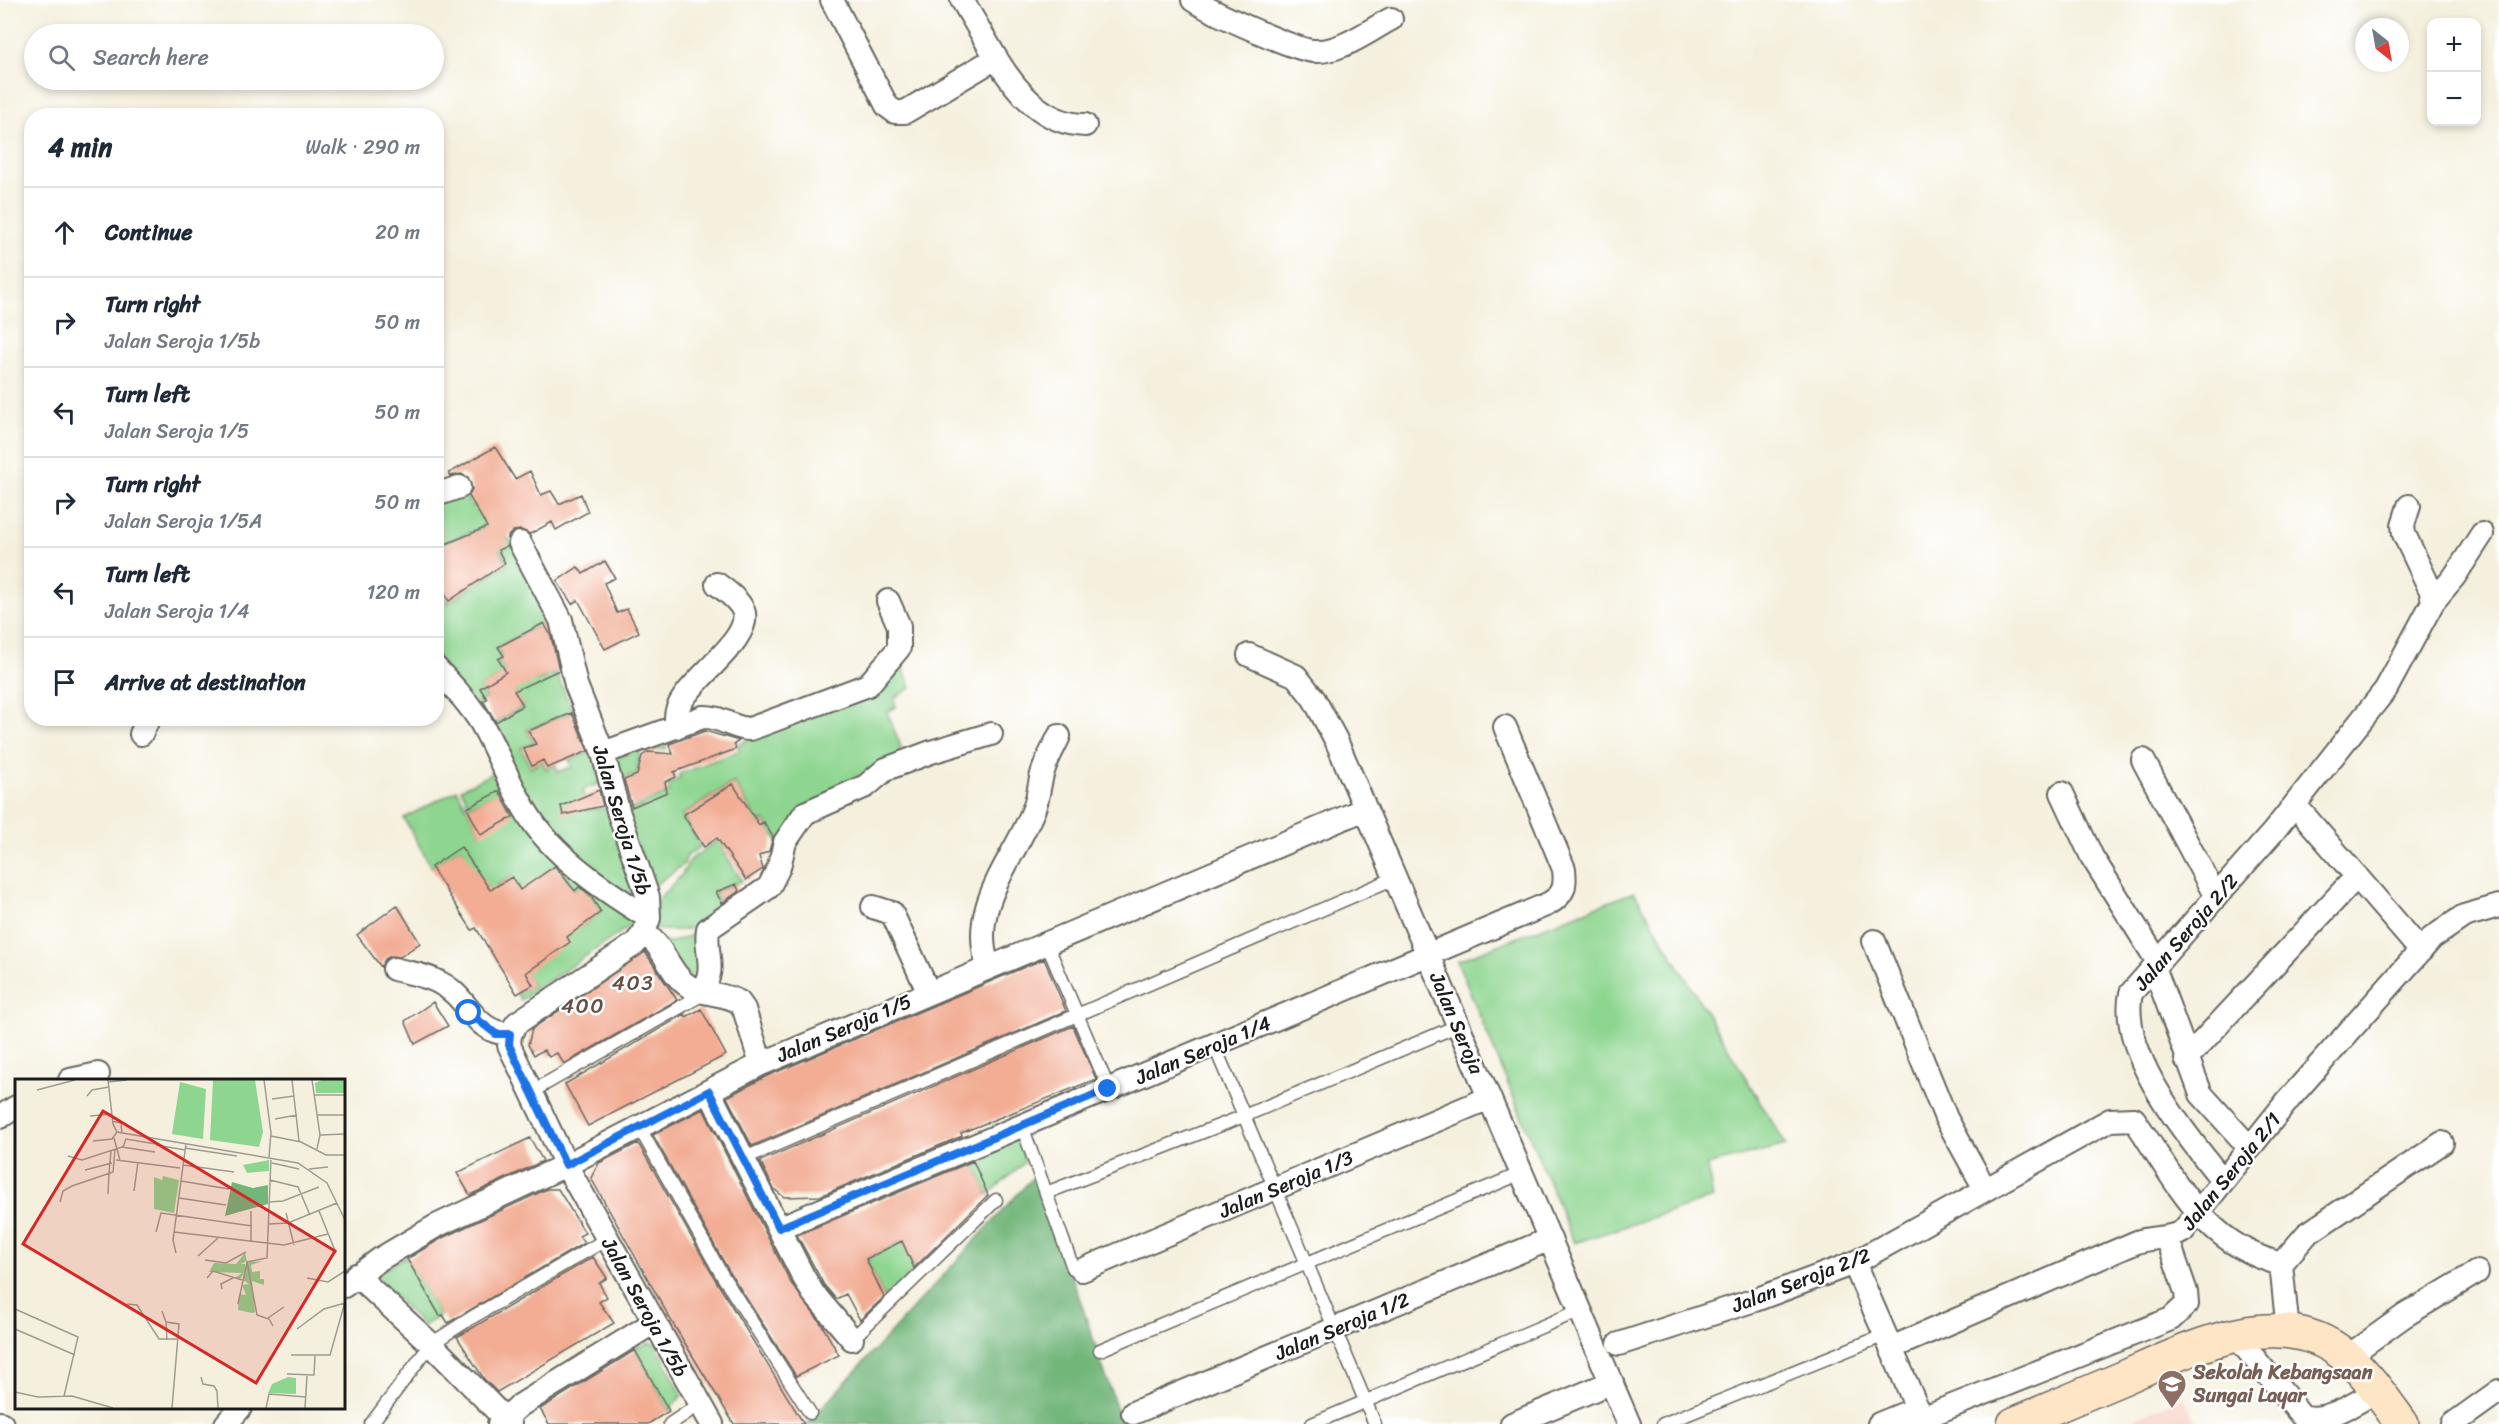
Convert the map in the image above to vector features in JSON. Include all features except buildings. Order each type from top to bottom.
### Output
[{"type":"main road","points":[[2014,1424],[2174,1356],[2236,1336],[2288,1331],[2317,1339],[2347,1357],[2403,1424]]},
{"type":"street","points":[[832,0],[888,106],[895,112],[905,112],[996,58]]},
{"type":"street","points":[[962,0],[996,58],[1029,102],[1039,110],[1072,124],[1085,124]]},
{"type":"street","points":[[1193,0],[1222,16],[1312,51],[1340,46],[1391,19]]},
{"type":"street","points":[[444,492],[459,487]]},
{"type":"street","points":[[2409,506],[2403,525],[2404,534],[2431,591],[2433,602]]},
{"type":"street","name":"Jalan Seroja 2/2","points":[[2169,1109],[2137,1046],[2128,1007],[2131,993],[2296,806],[2386,689],[2433,602],[2454,577],[2482,534]]},
{"type":"street","name":"Jalan Seroja 1/5b","points":[[520,543],[561,620],[576,685],[603,753],[625,835],[648,897],[647,926]]},
{"type":"street","points":[[676,727],[676,711],[683,698],[742,632],[746,618],[742,608],[717,584]]},
{"type":"street","points":[[603,753],[704,717],[713,716],[739,729],[750,729],[868,685],[899,648],[898,626],[888,601]]},
{"type":"street","name":"Jalan Seroja","points":[[1249,655],[1286,669],[1302,682],[1336,740],[1629,1424]]},
{"type":"street","points":[[444,677],[466,700],[480,722],[528,814],[540,831],[647,926],[681,979],[704,992],[732,998],[739,1002],[744,1009],[761,1064]]},
{"type":"street","name":"Jalan Seroja 1/4","points":[[779,1228],[1428,955],[1560,897],[1566,886],[1564,869],[1505,727]]},
{"type":"street","points":[[704,992],[712,969],[707,952],[708,929],[769,886],[779,867],[785,842],[805,813],[866,786],[886,769],[931,752],[991,734]]},
{"type":"street","points":[[988,966],[981,946],[985,913],[998,879],[1040,794],[1041,778],[1059,736]]},
{"type":"street","points":[[2143,760],[2216,897]]},
{"type":"street","points":[[2062,793],[2092,857],[2156,964],[2186,1059],[2201,1094],[2250,1148]]},
{"type":"street","points":[[2296,806],[2421,951]]},
{"type":"street","name":"Jalan Seroja 1/5","points":[[350,1281],[436,1226],[566,1165],[761,1064],[928,991],[1365,809]]},
{"type":"street","points":[[2186,1059],[2357,876]]},
{"type":"street","name":"Jalan Seroja 2/1","points":[[1879,1424],[1921,1417],[2171,1319],[2182,1312],[2187,1304],[2186,1292],[2167,1237],[2183,1231],[2199,1213],[2222,1180],[2344,1035],[2421,951],[2444,929],[2464,916],[2499,906]]},
{"type":"street","points":[[873,907],[892,913],[928,991]]},
{"type":"street","points":[[394,969],[441,983],[459,997],[469,1013],[484,1026],[496,1034],[510,1034],[522,1019],[635,944],[647,926]]},
{"type":"street","points":[[1874,941],[1946,1118],[1985,1190]]},
{"type":"street","name":"Jalan Seroja 1/5b","points":[[510,1034],[509,1045],[566,1165],[706,1414]]},
{"type":"street","points":[[75,1079],[98,1074]]},
{"type":"street","points":[[709,1091],[813,1293],[852,1339]]},
{"type":"street","points":[[2201,1094],[2169,1109],[2222,1180]]},
{"type":"street","name":"Jalan Seroja 1/3","points":[[1082,1270],[1489,1098]]},
{"type":"street","name":"Jalan Seroja 2/2","points":[[1618,1344],[1777,1292],[1854,1263],[2110,1120],[2134,1119],[2148,1107],[2169,1109]]},
{"type":"street","points":[[0,1117],[15,1108]]},
{"type":"street","points":[[2134,1119],[2211,1228],[2241,1250],[2281,1264]]},
{"type":"street","points":[[2288,1331],[2281,1264],[2307,1234],[2442,1143]]},
{"type":"street","points":[[1888,1341],[2137,1242],[2149,1238],[2167,1237]]},
{"type":"street","name":"Jalan Seroja 1/2","points":[[1133,1413],[1550,1239]]},
{"type":"street","points":[[1854,1263],[1921,1417]]},
{"type":"street","points":[[2347,1357],[2404,1316],[2477,1272]]},
{"type":"street","points":[[350,1281],[431,1344],[504,1422],[519,1406],[653,1323]]},
{"type":"street","points":[[2236,1336],[2302,1416],[2315,1419],[2353,1405],[2377,1391]]},
{"type":"street","points":[[1512,1424],[1612,1382]]},
{"type":"street","points":[[2452,1424],[2499,1391]]},
{"type":"street","points":[[226,1424],[238,1409]]},
{"type":"lane","points":[[745,1158],[1395,878]]},
{"type":"lane","points":[[1046,942],[1108,1089]]},
{"type":"lane","points":[[531,1092],[704,992]]},
{"type":"lane","points":[[1046,1194],[1244,1116],[1457,1026]]},
{"type":"lane","points":[[1214,1045],[1375,1424]]},
{"type":"lane","points":[[1022,1126],[1073,1268],[1082,1270]]},
{"type":"lane","points":[[639,1127],[722,1275],[810,1413]]},
{"type":"lane","points":[[1100,1350],[1522,1173]]},
{"type":"lane","points":[[852,1339],[996,1200]]},
{"type":"lane","points":[[371,1424],[431,1344],[471,1318],[607,1239]]},
{"type":"lane","points":[[1312,1424],[1581,1310]]},
{"type":"lane","points":[[1663,1424],[1888,1341]]},
{"type":"lane","points":[[670,1424],[706,1414]]},
{"type":"shaded area","name":"Sekolah Kebangsaan Sungai Layar","points":[[2184,1397],[2197,1424],[2121,1424]]},
{"type":"green space","points":[[461,489],[472,507],[486,499],[561,629],[551,635],[544,623],[497,647],[503,656],[498,660],[509,677],[527,667],[536,681],[556,673],[573,712],[527,730],[534,743],[521,748],[531,768],[542,761],[546,769],[556,765],[558,772],[572,767],[569,760],[594,751],[600,783],[583,790],[585,810],[605,808],[626,853],[639,907],[564,852],[444,676],[444,596],[448,603],[507,564],[487,526],[444,543],[444,495]],"holes":[[[504,674],[523,706],[491,726],[477,704],[486,698],[480,688]]]},
{"type":"green space","points":[[899,657],[911,688],[894,698],[896,707],[887,712],[901,747],[900,756],[779,843],[764,820],[722,849],[742,881],[715,892],[722,907],[706,921],[691,928],[653,929],[657,900],[681,876],[691,859],[754,815],[734,782],[682,815],[701,846],[687,856],[684,864],[648,890],[610,762],[666,734],[666,749],[640,751],[637,773],[617,781],[630,810],[670,792],[668,785],[680,778],[679,774],[739,751],[738,745]]},
{"type":"green space","points":[[497,771],[634,919],[630,926],[521,1000],[517,994],[533,985],[520,965],[562,929],[582,926],[601,911],[582,885],[575,891],[557,865],[543,874],[547,880],[524,895],[512,877],[496,886],[499,913],[461,847],[431,867],[404,818],[457,790],[481,834],[499,792],[470,806],[461,789]]},
{"type":"green space","points":[[1634,892],[1786,1145],[1707,1165],[1713,1198],[1574,1243],[1457,961]]},
{"type":"green space","points":[[698,933],[707,974],[693,980],[660,941],[672,942]]},
{"type":"green space","points":[[1016,1137],[1025,1162],[988,1195],[971,1157]]},
{"type":"green space","points":[[1037,1173],[1122,1424],[807,1424]]},
{"type":"green space","points":[[902,1241],[915,1270],[886,1301],[866,1259]]},
{"type":"green space","points":[[406,1256],[440,1316],[423,1326],[375,1275]]},
{"type":"green space","points":[[649,1343],[656,1344],[682,1395],[669,1411],[634,1348]]},
{"type":"place","name":"Sekolah Kebangsaan Sungai Layar","points":[[2172,1410]]},
{"type":"district","name":"403","points":[[633,983]]},
{"type":"district","name":"400","points":[[583,1006]]},
{"type":"route","points":[[469,1013],[496,1034],[510,1034],[509,1045],[566,1165],[709,1091],[779,1228],[1108,1089]]}]
